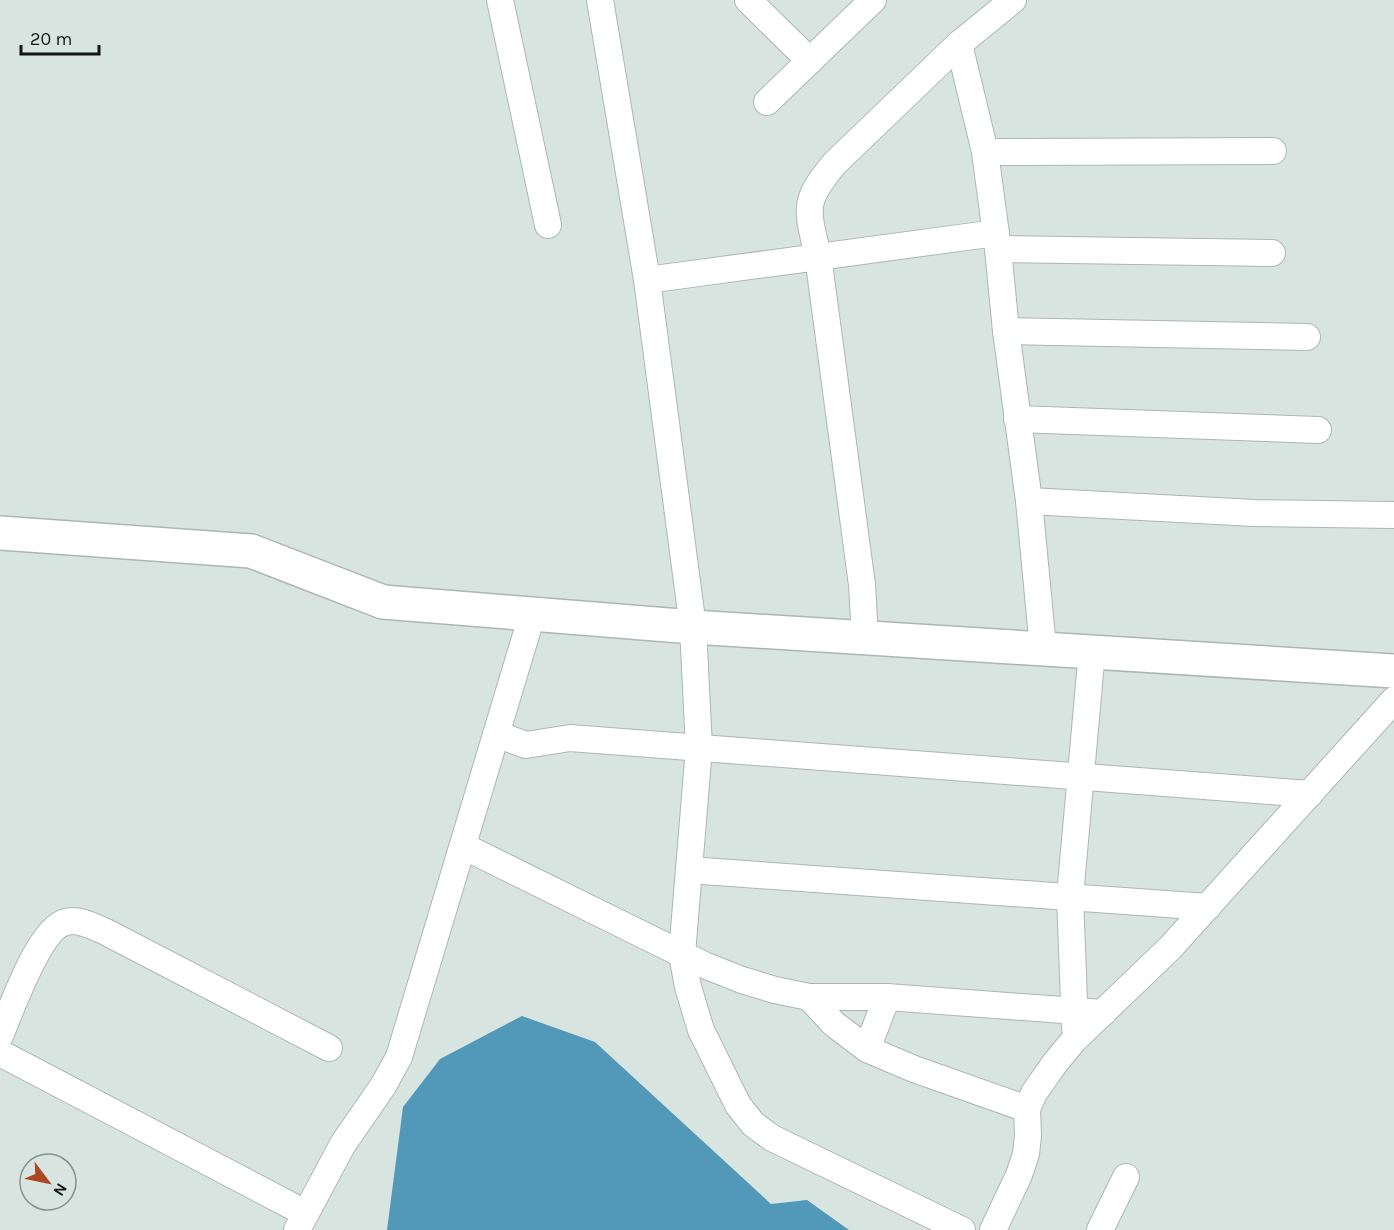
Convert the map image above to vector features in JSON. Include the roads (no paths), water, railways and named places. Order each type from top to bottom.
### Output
[{"type":"street","points":[[500,0],[548,225]]},
{"type":"street","points":[[600,0],[647,280],[693,627],[699,748],[682,954],[688,987],[701,1030],[738,1105],[753,1124],[772,1138],[962,1230]]},
{"type":"street","points":[[748,0],[810,61]]},
{"type":"street","points":[[767,102],[873,0]]},
{"type":"street","points":[[865,637],[862,585],[818,256],[809,217],[811,196],[835,163],[959,44],[1013,0]]},
{"type":"street","points":[[959,44],[985,152],[1029,501],[1043,648]]},
{"type":"street","points":[[985,152],[1273,151]]},
{"type":"street","points":[[647,280],[818,256],[997,241],[1272,253]]},
{"type":"street","points":[[1006,331],[1307,337]]},
{"type":"street","points":[[1017,419],[1318,430]]},
{"type":"street","points":[[1029,501],[1254,513],[1394,515]]},
{"type":"street","points":[[0,533],[251,551],[383,602],[693,627],[1394,671]]},
{"type":"street","points":[[0,1053],[301,1222],[344,1144],[383,1086],[399,1057],[532,615]]},
{"type":"street","points":[[1074,1040],[1070,896],[1092,651]]},
{"type":"street","points":[[993,1230],[1026,1154],[1027,1109],[1039,1086],[1074,1040],[1170,948],[1394,700]]},
{"type":"street","points":[[496,734],[526,745],[570,738],[1310,794]]},
{"type":"street","points":[[463,846],[682,954],[742,980],[775,990],[809,996],[887,997],[1102,1013]]},
{"type":"street","points":[[689,870],[1208,907]]},
{"type":"street","points":[[0,1036],[40,944],[53,928],[66,922],[79,921],[106,932],[329,1048]]},
{"type":"street","points":[[809,996],[834,1024],[867,1049],[914,1069],[1027,1109]]},
{"type":"street","points":[[867,1049],[887,997]]},
{"type":"street","points":[[1100,1230],[1126,1177]]},
{"type":"water","points":[[522,1016],[595,1042],[771,1204],[807,1200],[849,1230],[387,1230],[403,1107],[440,1059]]}]
